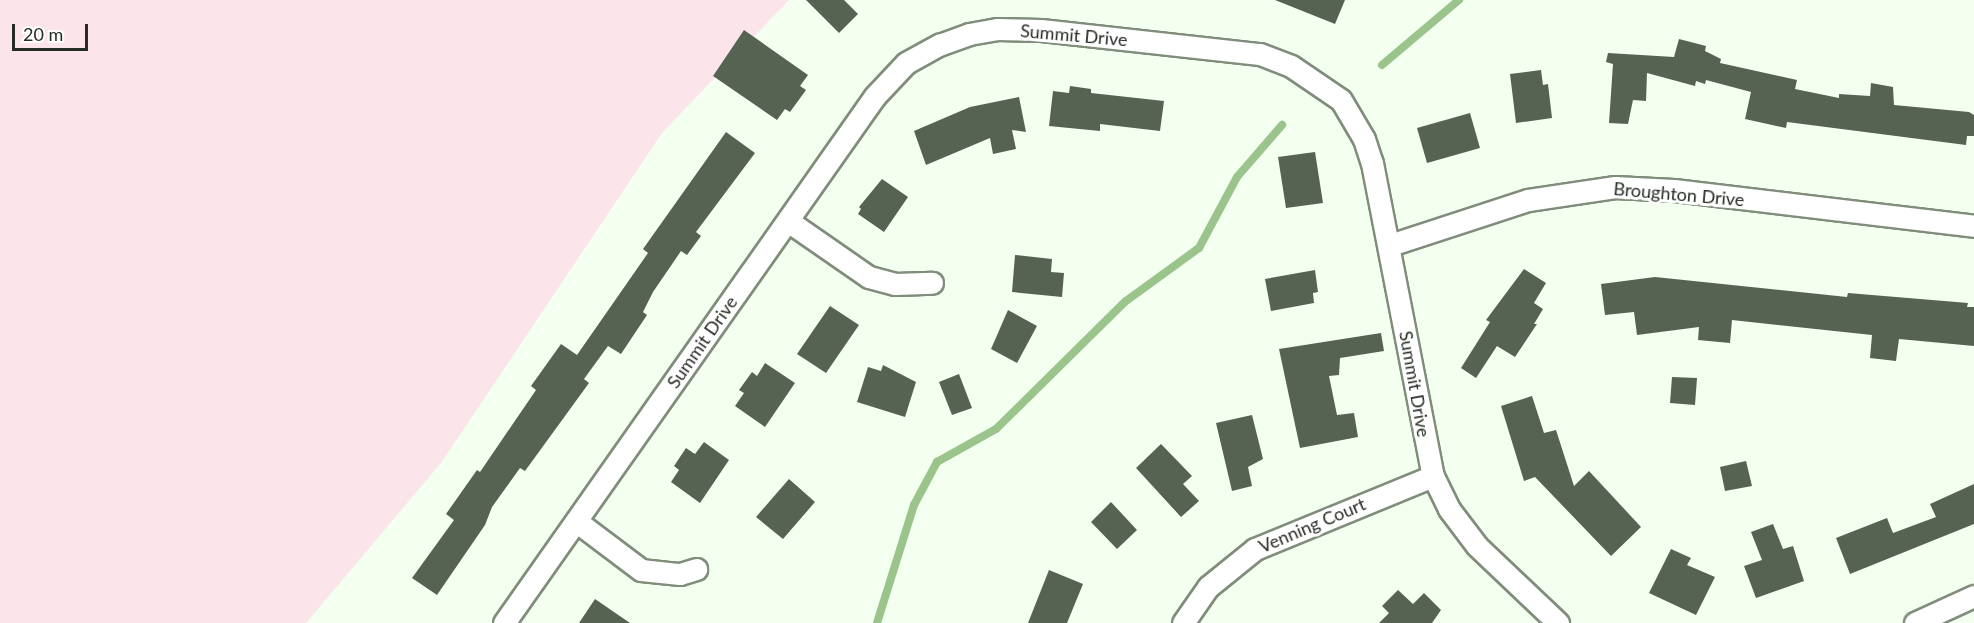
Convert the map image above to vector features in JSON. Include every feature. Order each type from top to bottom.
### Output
[{"type":"street","name":"Summit Drive","points":[[504,623],[875,96],[906,63],[969,34],[1041,30],[1260,54],[1291,66],[1322,84],[1341,100],[1364,139],[1390,246],[1432,476],[1449,509],[1477,546],[1558,623]]},
{"type":"street","name":"Broughton Drive","points":[[1390,246],[1528,200],[1615,187],[1674,190],[1974,226]]},
{"type":"street","points":[[788,221],[869,277],[895,284],[932,283]]},
{"type":"street","name":"Venning Court","points":[[1183,623],[1208,587],[1255,549],[1432,476]]},
{"type":"street","points":[[576,521],[641,570],[680,574],[696,569]]},
{"type":"street","points":[[1915,623],[1974,596]]},
{"type":"shaded area","points":[[0,0],[789,0],[662,133],[441,463],[306,623],[0,623]]},
{"type":"building","points":[[806,0],[844,0],[858,14],[839,33]]},
{"type":"building","points":[[1275,0],[1345,0],[1335,24]]},
{"type":"building","points":[[744,30],[808,75],[800,86],[806,90],[790,112],[785,109],[777,120],[713,76]]},
{"type":"building","points":[[1679,39],[1706,46],[1705,51],[1721,59],[1720,63],[1797,80],[1795,89],[1839,98],[1839,94],[1870,96],[1871,83],[1893,87],[1894,105],[1969,112],[1974,115],[1974,136],[1967,136],[1966,145],[1787,122],[1786,128],[1745,119],[1751,92],[1706,80],[1705,84],[1696,81],[1695,86],[1647,73],[1646,101],[1633,100],[1628,124],[1609,123],[1613,64],[1606,62],[1608,53],[1674,57]]},
{"type":"building","points":[[1541,70],[1543,85],[1548,84],[1552,118],[1516,123],[1510,74]]},
{"type":"building","points":[[1070,86],[1091,89],[1091,93],[1164,101],[1160,131],[1100,124],[1100,131],[1049,126],[1053,91],[1069,93]]},
{"type":"building","points":[[1019,97],[1026,132],[1012,130],[1016,149],[993,154],[990,138],[926,165],[914,131],[970,107]]},
{"type":"building","points":[[1470,113],[1480,148],[1427,163],[1417,128]]},
{"type":"building","points":[[726,132],[755,153],[696,232],[701,236],[687,255],[681,251],[653,292],[643,312],[647,315],[621,354],[608,346],[584,379],[589,383],[525,471],[520,468],[492,507],[485,525],[437,595],[412,578],[454,520],[446,514],[477,470],[480,472],[536,390],[531,386],[561,344],[577,355],[648,253],[643,249]]},
{"type":"building","points":[[1315,152],[1323,203],[1286,208],[1278,157]]},
{"type":"building","points":[[882,179],[908,197],[884,232],[858,214],[861,209],[859,207]]},
{"type":"building","points":[[1015,255],[1052,259],[1051,272],[1064,273],[1062,297],[1012,292]]},
{"type":"building","points":[[1524,269],[1546,283],[1534,303],[1543,309],[1534,324],[1537,324],[1515,357],[1497,346],[1476,378],[1461,368],[1490,322],[1486,320]]},
{"type":"building","points":[[1315,270],[1318,292],[1313,293],[1314,303],[1271,311],[1265,279]]},
{"type":"building","points":[[1655,277],[1847,297],[1848,293],[1968,303],[1967,307],[1974,307],[1974,346],[1899,339],[1896,361],[1870,358],[1872,335],[1732,320],[1730,343],[1698,340],[1699,327],[1637,335],[1634,312],[1605,315],[1601,284]]},
{"type":"building","points":[[830,306],[859,325],[826,373],[797,354]]},
{"type":"building","points":[[1008,310],[1037,326],[1017,363],[991,349]]},
{"type":"building","points":[[1381,333],[1384,351],[1340,358],[1339,375],[1329,376],[1337,415],[1354,413],[1358,437],[1300,448],[1279,349]]},
{"type":"building","points":[[765,363],[795,383],[765,427],[735,406],[744,393],[739,390],[752,372],[757,376]]},
{"type":"building","points":[[883,365],[916,382],[905,417],[857,402],[868,367],[881,371]]},
{"type":"building","points":[[959,374],[972,408],[952,415],[939,382]]},
{"type":"building","points":[[1672,377],[1697,378],[1695,405],[1670,403]]},
{"type":"building","points":[[1532,396],[1544,433],[1556,430],[1574,486],[1589,471],[1641,527],[1611,556],[1535,477],[1524,481],[1501,406]]},
{"type":"building","points":[[1252,415],[1263,459],[1248,467],[1252,486],[1232,491],[1216,423]]},
{"type":"building","points":[[704,442],[729,460],[700,503],[671,482],[679,470],[674,466],[686,448],[695,454]]},
{"type":"building","points":[[1161,444],[1192,476],[1183,484],[1199,501],[1181,517],[1136,468]]},
{"type":"building","points":[[1746,461],[1752,486],[1725,491],[1720,467]]},
{"type":"building","points":[[789,479],[815,502],[783,539],[756,517]]},
{"type":"building","points":[[1974,484],[1974,524],[1850,574],[1836,538],[1887,518],[1893,533],[1936,517],[1930,504]]},
{"type":"building","points":[[1111,502],[1137,530],[1117,549],[1091,522]]},
{"type":"building","points":[[1773,524],[1783,549],[1793,546],[1804,581],[1756,598],[1744,566],[1762,560],[1751,532]]},
{"type":"building","points":[[1671,549],[1691,558],[1687,565],[1715,577],[1696,615],[1649,593]]},
{"type":"building","points":[[1049,570],[1083,584],[1067,623],[1028,623]]},
{"type":"building","points":[[1398,590],[1413,604],[1424,593],[1441,610],[1432,623],[1379,623],[1389,613],[1382,606]]},
{"type":"building","points":[[595,599],[630,623],[579,623]]},
{"type":"waterway","points":[[1382,65],[1459,0]]},
{"type":"waterway","points":[[877,623],[914,505],[937,462],[996,429],[1126,301],[1199,248],[1237,177],[1282,125]]}]
